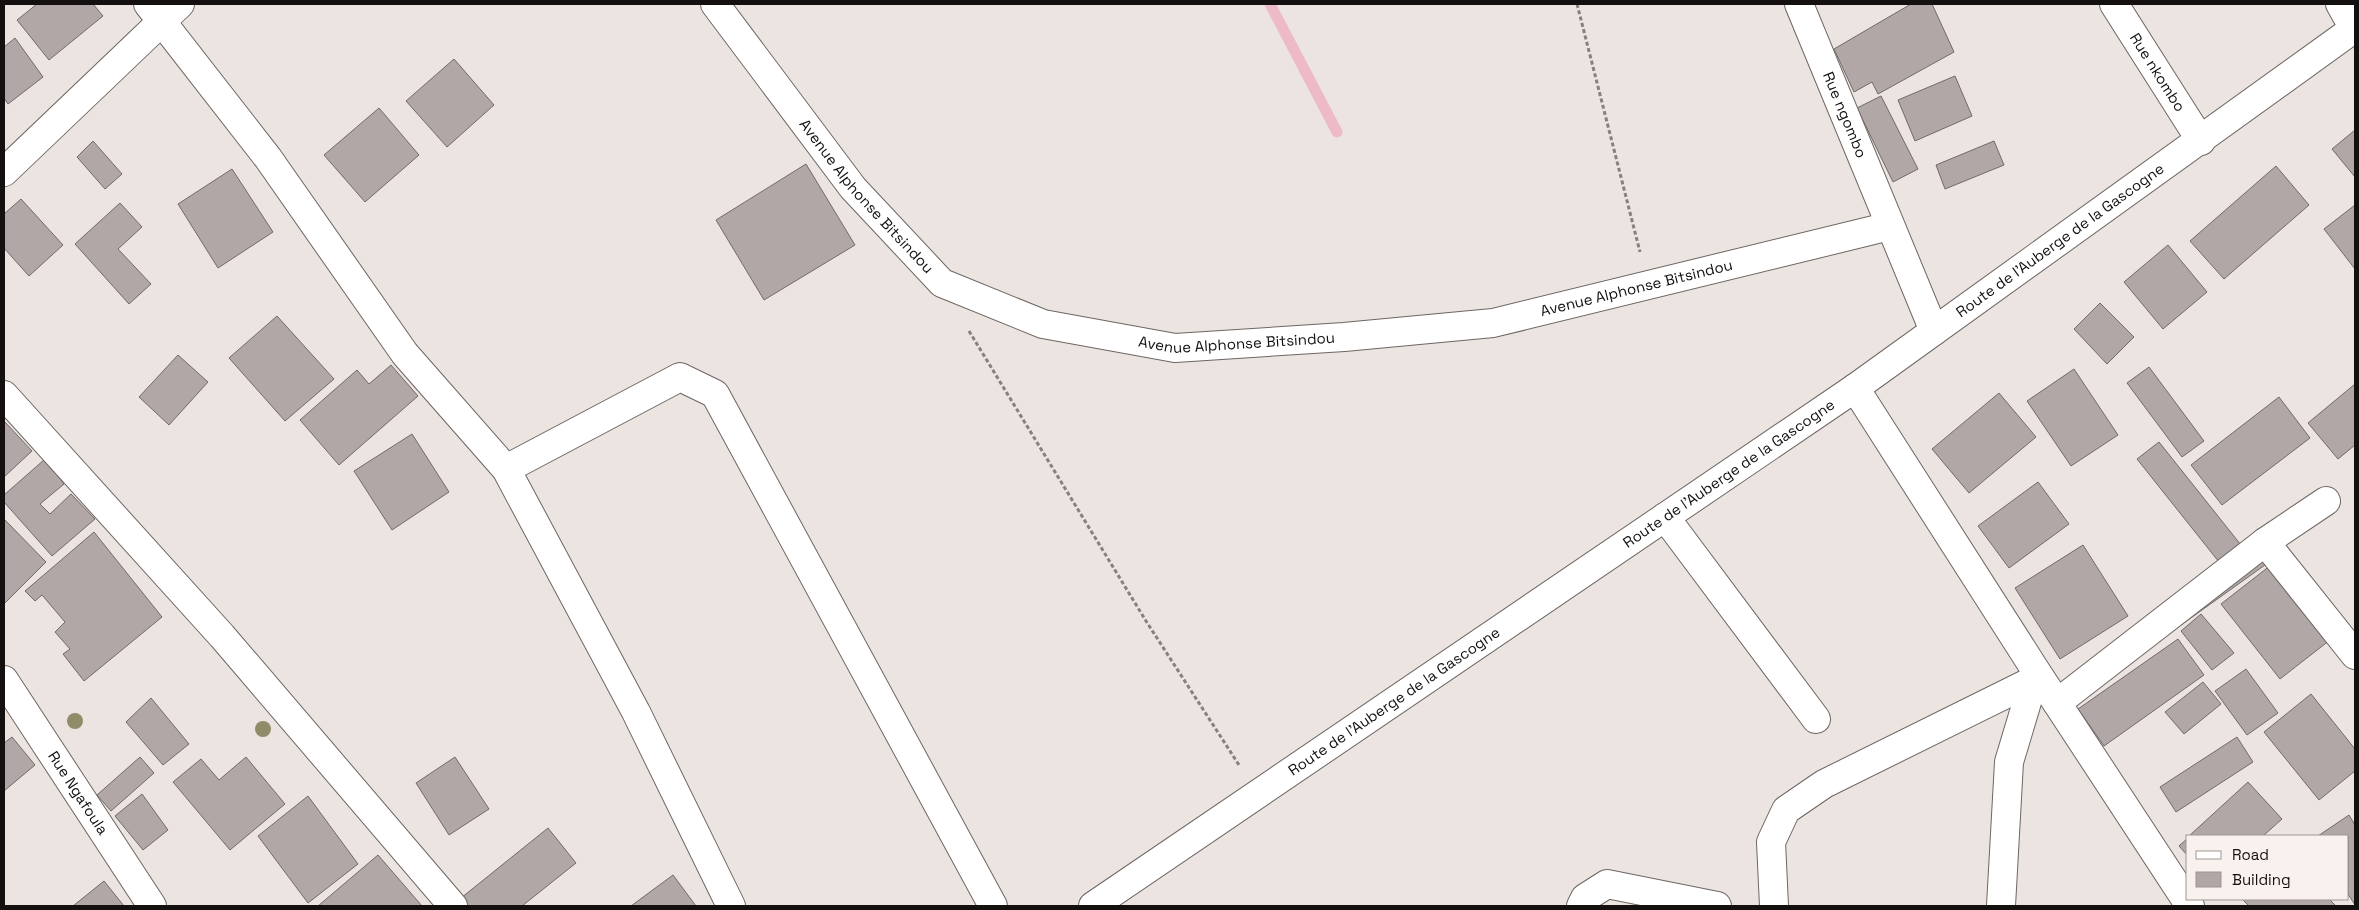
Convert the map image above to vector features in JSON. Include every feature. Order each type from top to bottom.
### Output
[{"type":"street","name":"Avenue Alphonse Bitsindou","points":[[714,4],[853,188],[942,283],[1043,324],[1175,348],[1344,337],[1493,324],[1890,226]]},
{"type":"street","name":"Rue ngombo","points":[[1799,4],[1934,331]]},
{"type":"street","name":"Rue nkombo","points":[[2114,4],[2202,141]]},
{"type":"street","points":[[2340,4],[2354,29]]},
{"type":"street","points":[[4,172],[163,9],[405,354],[506,469],[636,712],[731,906]]},
{"type":"street","name":"Route de l'Auberge de la Gascogne","points":[[1093,906],[1855,388],[2202,141],[2354,29]]},
{"type":"street","points":[[506,469],[680,377],[715,394],[993,906]]},
{"type":"street","points":[[1855,388],[2034,676],[2057,703],[2186,900]]},
{"type":"street","points":[[4,395],[222,636],[453,906]]},
{"type":"street","points":[[2057,703],[2265,542],[2326,501]]},
{"type":"street","points":[[1665,517],[1816,719]]},
{"type":"street","points":[[2265,542],[2355,655]]},
{"type":"street","points":[[1774,906],[1771,842],[1786,810],[1824,784],[2034,676]]},
{"type":"street","points":[[2001,906],[2010,762],[2034,676]]},
{"type":"street","name":"Rue Ngafoula","points":[[4,680],[152,906]]},
{"type":"street","points":[[1581,906],[1585,898],[1607,884],[1717,906]]},
{"type":"path","points":[[1577,4],[1649,286]]},
{"type":"path","points":[[942,283],[982,354],[1146,621],[1257,793]]},
{"type":"building","points":[[37,4],[93,4],[103,16],[49,60],[17,20]]},
{"type":"building","points":[[1911,4],[1932,4],[1954,52],[1878,94],[1872,82],[1854,92],[1834,49]]},
{"type":"building","points":[[15,38],[43,77],[8,104],[4,98],[4,47]]},
{"type":"building","points":[[454,59],[494,105],[447,147],[406,101]]},
{"type":"building","points":[[1955,76],[1972,116],[1915,141],[1898,100]]},
{"type":"building","points":[[1881,96],[1918,169],[1893,182],[1857,108]]},
{"type":"building","points":[[379,108],[419,155],[365,202],[324,155]]},
{"type":"building","points":[[2355,130],[2355,177],[2332,149]]},
{"type":"building","points":[[93,141],[122,174],[105,189],[77,157]]},
{"type":"building","points":[[1994,141],[2004,165],[1945,189],[1936,165]]},
{"type":"building","points":[[806,164],[855,245],[764,300],[716,220]]},
{"type":"building","points":[[2276,166],[2309,205],[2224,279],[2190,241]]},
{"type":"building","points":[[232,169],[273,232],[218,268],[178,204]]},
{"type":"building","points":[[21,199],[63,245],[29,276],[4,248],[4,214]]},
{"type":"building","points":[[120,203],[142,227],[118,249],[151,284],[129,304],[75,244]]},
{"type":"building","points":[[2355,205],[2355,269],[2324,229]]},
{"type":"building","points":[[2168,245],[2207,292],[2163,329],[2124,282]]},
{"type":"building","points":[[2100,303],[2134,337],[2107,364],[2074,329]]},
{"type":"building","points":[[277,316],[334,379],[285,421],[229,358]]},
{"type":"building","points":[[178,355],[208,382],[169,425],[139,397]]},
{"type":"building","points":[[391,365],[418,396],[339,465],[300,420],[357,370],[369,384]]},
{"type":"building","points":[[2149,367],[2204,441],[2182,457],[2127,383]]},
{"type":"building","points":[[2074,369],[2118,435],[2071,466],[2027,401]]},
{"type":"building","points":[[2355,384],[2355,445],[2338,459],[2308,423]]},
{"type":"building","points":[[1999,393],[2036,437],[1969,493],[1932,449]]},
{"type":"building","points":[[2279,397],[2310,438],[2222,505],[2191,465]]},
{"type":"building","points":[[4,421],[32,451],[4,477]]},
{"type":"building","points":[[412,434],[449,492],[392,530],[354,471]]},
{"type":"building","points":[[2159,442],[2241,545],[2219,562],[2137,459]]},
{"type":"building","points":[[45,459],[64,484],[40,504],[50,514],[71,494],[95,519],[52,556],[4,502],[4,495]]},
{"type":"building","points":[[2038,482],[2069,524],[2009,568],[1978,526]]},
{"type":"building","points":[[4,519],[46,562],[4,604]]},
{"type":"building","points":[[94,532],[162,617],[84,681],[63,654],[70,649],[55,632],[65,622],[42,595],[35,601],[25,591]]},
{"type":"building","points":[[2083,545],[2128,616],[2060,659],[2015,588]]},
{"type":"building","points":[[2260,558],[2265,565],[2174,630],[2168,622]]},
{"type":"building","points":[[2271,565],[2330,640],[2280,679],[2221,604]]},
{"type":"building","points":[[2201,614],[2234,653],[2212,670],[2181,631]]},
{"type":"building","points":[[2178,639],[2204,675],[2104,746],[2078,709]]},
{"type":"building","points":[[2246,669],[2278,713],[2247,735],[2215,691]]},
{"type":"building","points":[[2203,682],[2221,704],[2184,734],[2165,712]]},
{"type":"building","points":[[2311,694],[2355,749],[2355,771],[2319,800],[2264,732]]},
{"type":"building","points":[[151,698],[189,744],[163,765],[126,722]]},
{"type":"building","points":[[12,737],[35,765],[4,791],[4,743]]},
{"type":"building","points":[[2237,737],[2253,762],[2176,812],[2160,787]]},
{"type":"building","points":[[140,757],[154,773],[111,811],[97,795]]},
{"type":"building","points":[[246,757],[285,804],[230,850],[173,782],[201,759],[219,780]]},
{"type":"building","points":[[455,757],[489,809],[449,835],[416,783]]},
{"type":"building","points":[[2248,782],[2282,819],[2264,835],[2190,835]]},
{"type":"building","points":[[142,794],[168,830],[143,850],[115,816]]},
{"type":"building","points":[[308,796],[358,864],[308,903],[258,836]]},
{"type":"building","points":[[2349,815],[2355,825],[2355,905],[2349,896],[2349,835],[2319,835]]},
{"type":"building","points":[[548,828],[576,863],[522,906],[467,906],[461,898]]},
{"type":"building","points":[[2186,840],[2186,854],[2179,846]]},
{"type":"building","points":[[378,855],[422,906],[318,906]]},
{"type":"building","points":[[673,875],[696,906],[631,906]]},
{"type":"building","points":[[104,881],[124,906],[73,906]]},
{"type":"building","points":[[2243,900],[2330,900],[2336,906],[2249,906]]},
{"type":"waterway","points":[[1270,4],[1337,132]]}]
